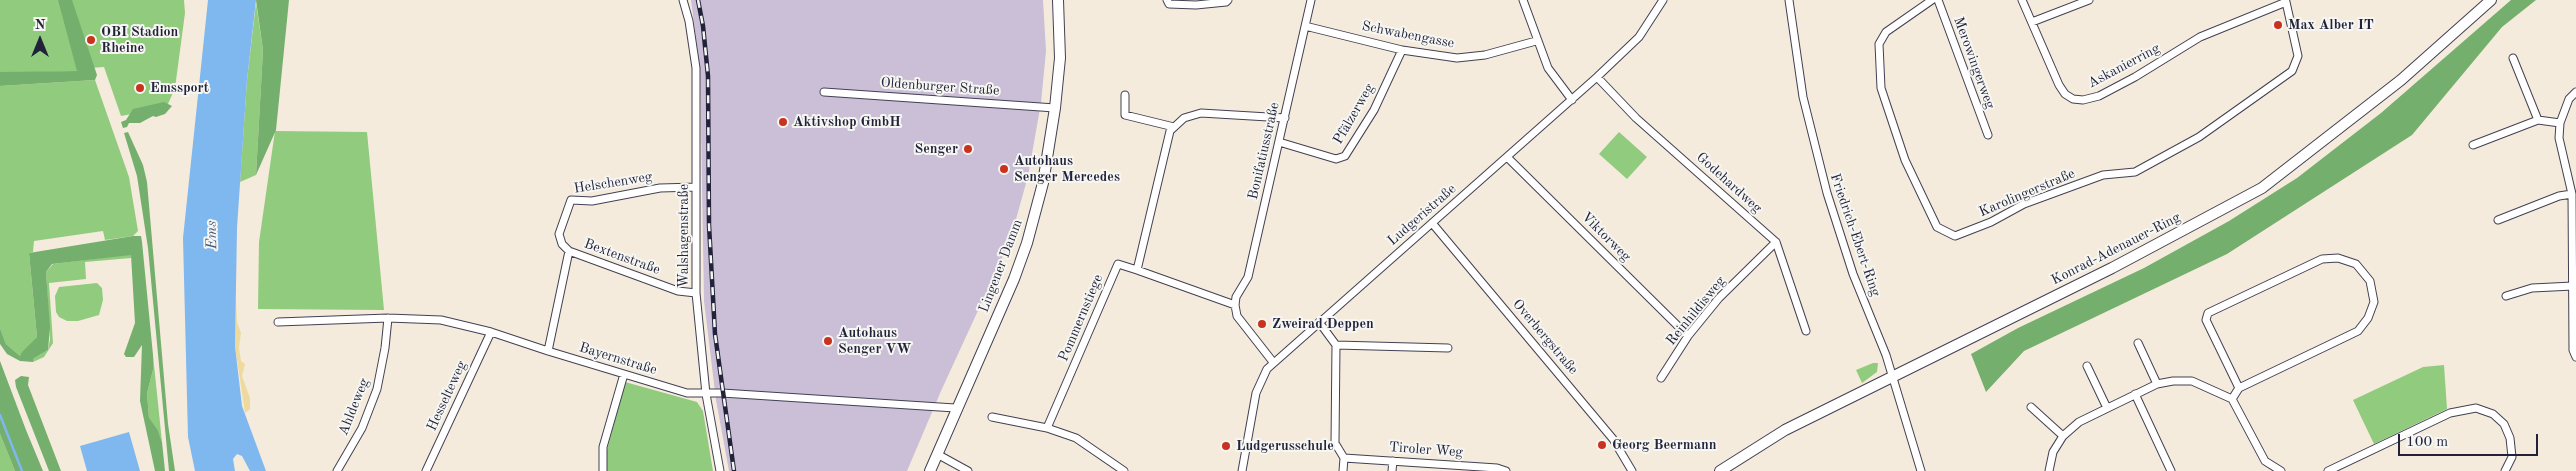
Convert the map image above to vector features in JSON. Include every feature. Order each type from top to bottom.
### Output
[{"type":"main road","name":"Lingener Damm","points":[[930,471],[955,408],[1014,279],[1027,243],[1043,183],[1055,108],[1060,58],[1058,0]]},
{"type":"main road","name":"Konrad-Adenauer-Ring","points":[[1720,471],[1785,430],[2112,268],[2262,188],[2402,80],[2491,0]]},
{"type":"street","name":"Walshagenstraße","points":[[683,0],[690,21],[696,68],[696,293],[706,394],[720,471]]},
{"type":"street","points":[[1167,0],[1168,4],[1196,5],[1226,2],[1228,0]]},
{"type":"street","name":"Bonifatiusstraße","points":[[1234,305],[1236,297],[1248,278],[1311,0]]},
{"type":"street","points":[[1523,0],[1536,41],[1548,68],[1572,100]]},
{"type":"street","name":"Ludgeristraße","points":[[1242,471],[1256,393],[1261,377],[1273,362],[1597,77],[1639,37],[1663,0]]},
{"type":"street","name":"Friedrich-Ebert-Ring","points":[[1789,0],[1804,97],[1824,184],[1847,256],[1886,355],[1921,471]]},
{"type":"street","name":"Karolingerstraße","points":[[1932,0],[1886,32],[1879,44],[1881,88],[1905,160],[1938,227],[1955,236],[1991,222],[2024,204],[2104,175],[2135,172],[2199,137],[2292,71],[2298,56],[2286,1]]},
{"type":"street","name":"Merowingerweg","points":[[1938,0],[1969,89],[1988,135]]},
{"type":"street","name":"Askanierring","points":[[2022,0],[2059,85],[2065,94],[2073,99],[2083,100],[2099,96],[2135,77],[2200,36],[2286,1]]},
{"type":"street","points":[[2032,22],[2089,0]]},
{"type":"street","name":"Schwabengasse","points":[[1305,26],[1402,50],[1457,58],[1484,54],[1536,41]]},
{"type":"street","name":"Pfälzerweg","points":[[1279,142],[1336,159],[1345,156],[1374,110],[1402,50]]},
{"type":"street","points":[[2513,58],[2538,120]]},
{"type":"street","name":"Godehardweg","points":[[1597,77],[1636,118],[1776,242],[1806,331]]},
{"type":"street","name":"Oldenburger Straße","points":[[824,92],[1055,108]]},
{"type":"street","points":[[2576,92],[2569,99],[2560,123],[2561,154],[2572,194],[2573,350],[2576,357]]},
{"type":"street","points":[[1125,95],[1125,115],[1174,127]]},
{"type":"street","points":[[1273,362],[1237,316],[1234,305],[1137,270],[1170,131],[1184,118],[1201,113],[1284,118]]},
{"type":"street","points":[[2473,145],[2538,120],[2560,123]]},
{"type":"street","name":"Viktorweg","points":[[1507,157],[1688,336]]},
{"type":"street","name":"Helschenweg","points":[[569,251],[562,244],[559,234],[571,200],[592,201],[660,188],[696,187]]},
{"type":"street","points":[[2498,220],[2559,196],[2572,194]]},
{"type":"street","name":"Overbergstraße","points":[[1432,223],[1613,439],[1632,471]]},
{"type":"street","name":"Reinhildisweg","points":[[1661,378],[1688,336],[1719,298],[1776,242]]},
{"type":"street","points":[[548,351],[569,251]]},
{"type":"street","name":"Bextenstraße","points":[[569,251],[678,290],[696,293]]},
{"type":"street","points":[[2232,399],[2239,388],[2358,331],[2368,318],[2374,302],[2370,281],[2356,264],[2338,258],[2322,258],[2208,313],[2206,320],[2239,388]]},
{"type":"street","name":"Pommernstiege","points":[[1047,428],[1118,264],[1137,270]]},
{"type":"street","points":[[2506,296],[2532,288],[2573,286]]},
{"type":"street","name":"Bayernstraße","points":[[278,322],[388,318],[441,320],[491,332],[687,393],[722,393],[955,408]]},
{"type":"street","name":"Ahldeweg","points":[[337,471],[362,428],[377,388],[386,348],[388,318]]},
{"type":"street","points":[[1319,322],[1336,344],[1335,443],[1344,458],[1343,471]]},
{"type":"street","name":"Hesselteweg","points":[[426,471],[491,332]]},
{"type":"street","points":[[2138,342],[2157,384]]},
{"type":"street","points":[[1336,344],[1448,348]]},
{"type":"street","points":[[2087,366],[2106,408]]},
{"type":"street","points":[[603,471],[603,447],[624,374]]},
{"type":"street","points":[[2049,471],[2054,452],[2063,436],[2079,422],[2157,384],[2192,381],[2232,399],[2266,461],[2281,471]]},
{"type":"street","points":[[2135,394],[2171,471]]},
{"type":"street","points":[[2031,407],[2063,436]]},
{"type":"street","points":[[2328,471],[2450,412],[2476,408],[2493,414],[2504,424],[2510,438],[2512,458],[2506,471]]},
{"type":"street","points":[[992,417],[1047,428],[1076,438],[1124,471]]},
{"type":"street","points":[[937,454],[968,471]]},
{"type":"street","name":"Tiroler Weg","points":[[1344,458],[1497,468],[1506,471]]},
{"type":"street","points":[[1392,471],[1393,461]]},
{"type":"shaded area","points":[[691,0],[1043,0],[1046,51],[1041,103],[1028,176],[1010,241],[941,391],[907,471],[729,471],[716,400],[704,301],[700,69]]},
{"type":"green space","name":"OBI Stadion Rheine","points":[[0,0],[184,0],[185,13],[175,88],[168,104],[159,109],[121,116],[104,67],[77,69],[77,71],[0,73]]},
{"type":"green space","points":[[58,0],[72,0],[97,75],[95,80],[0,86],[0,72],[77,71]]},
{"type":"green space","points":[[256,0],[289,0],[276,130],[256,175],[263,50]]},
{"type":"green space","points":[[2511,0],[2536,0],[2502,27],[2412,135],[2227,254],[2024,351],[1986,392],[1971,354],[2018,328],[2144,268],[2229,221],[2297,178],[2381,113]]},
{"type":"green space","points":[[256,3],[263,50],[256,175],[240,182],[247,80]]},
{"type":"green space","points":[[95,80],[129,177],[138,231],[133,236],[105,240],[103,231],[34,241],[33,252],[29,253],[37,337],[21,357],[6,344],[0,328],[0,86]]},
{"type":"green space","points":[[164,102],[172,106],[165,114],[153,116],[140,123],[129,123],[127,127],[123,128],[121,122],[126,120],[133,109]]},
{"type":"green space","points":[[275,131],[367,132],[384,310],[258,309],[259,242]]},
{"type":"green space","points":[[128,132],[143,165],[147,182],[168,424],[175,471],[169,471],[148,248],[137,176],[124,133]]},
{"type":"green space","points":[[1619,132],[1647,157],[1627,179],[1599,154]]},
{"type":"green space","points":[[141,236],[153,355],[153,370],[147,393],[149,418],[158,430],[162,442],[165,471],[155,471],[140,401],[142,345],[134,357],[126,357],[124,354],[135,323],[131,255],[52,264],[46,272],[50,327],[48,350],[33,359],[33,362],[20,361],[7,354],[0,344],[0,328],[6,344],[20,356],[37,337],[29,253]]},
{"type":"green space","points":[[131,254],[131,258],[85,262],[86,279],[49,283],[53,343],[44,357],[33,362],[33,359],[48,350],[50,339],[46,272],[53,264]]},
{"type":"green space","points":[[97,283],[102,288],[103,300],[99,315],[78,321],[67,321],[59,317],[56,312],[55,296],[59,287]]},
{"type":"green space","points":[[153,355],[162,442],[158,430],[149,419],[147,393],[153,370]]},
{"type":"green space","points":[[0,361],[43,471],[15,471],[0,434]]},
{"type":"green space","points":[[1873,363],[1878,363],[1877,372],[1862,383],[1856,370]]},
{"type":"green space","points":[[2444,365],[2447,409],[2374,444],[2353,400],[2423,367]]},
{"type":"green space","points":[[21,376],[29,377],[28,385],[61,471],[49,471],[16,387],[15,380]]},
{"type":"green space","points":[[625,382],[697,402],[703,411],[713,471],[606,471],[607,450]]},
{"type":"green space","points":[[0,434],[15,471],[0,471]]},
{"type":"sand","points":[[236,299],[237,322],[241,333],[239,348],[241,361],[245,364],[242,376],[250,398],[250,409],[245,413],[235,346]]},
{"type":"water","name":"Ems","points":[[208,0],[256,0],[247,80],[237,228],[235,346],[242,406],[266,471],[250,471],[242,456],[237,454],[233,459],[235,471],[195,471],[188,437],[183,238]]},
{"type":"water","points":[[129,432],[140,471],[87,471],[80,446]]},
{"type":"waterway","points":[[0,415],[22,471]]},
{"type":"railway","points":[[698,0],[703,26],[708,76],[709,225],[715,334],[734,471]]},
{"type":"place","name":"Max Alber IT","points":[[2278,25]]},
{"type":"place","name":"OBI Stadion Rheine","points":[[91,40]]},
{"type":"place","name":"Emssport","points":[[140,88]]},
{"type":"place","name":"Aktivshop GmbH","points":[[783,122]]},
{"type":"place","name":"Senger","points":[[968,149]]},
{"type":"place","name":"Autohaus Senger Mercedes","points":[[1004,169]]},
{"type":"place","name":"Zweirad Deppen","points":[[1262,324]]},
{"type":"place","name":"Autohaus Senger VW","points":[[828,341]]},
{"type":"place","name":"Georg Beermann","points":[[1602,445]]},
{"type":"place","name":"Ludgerusschule","points":[[1226,446]]}]
